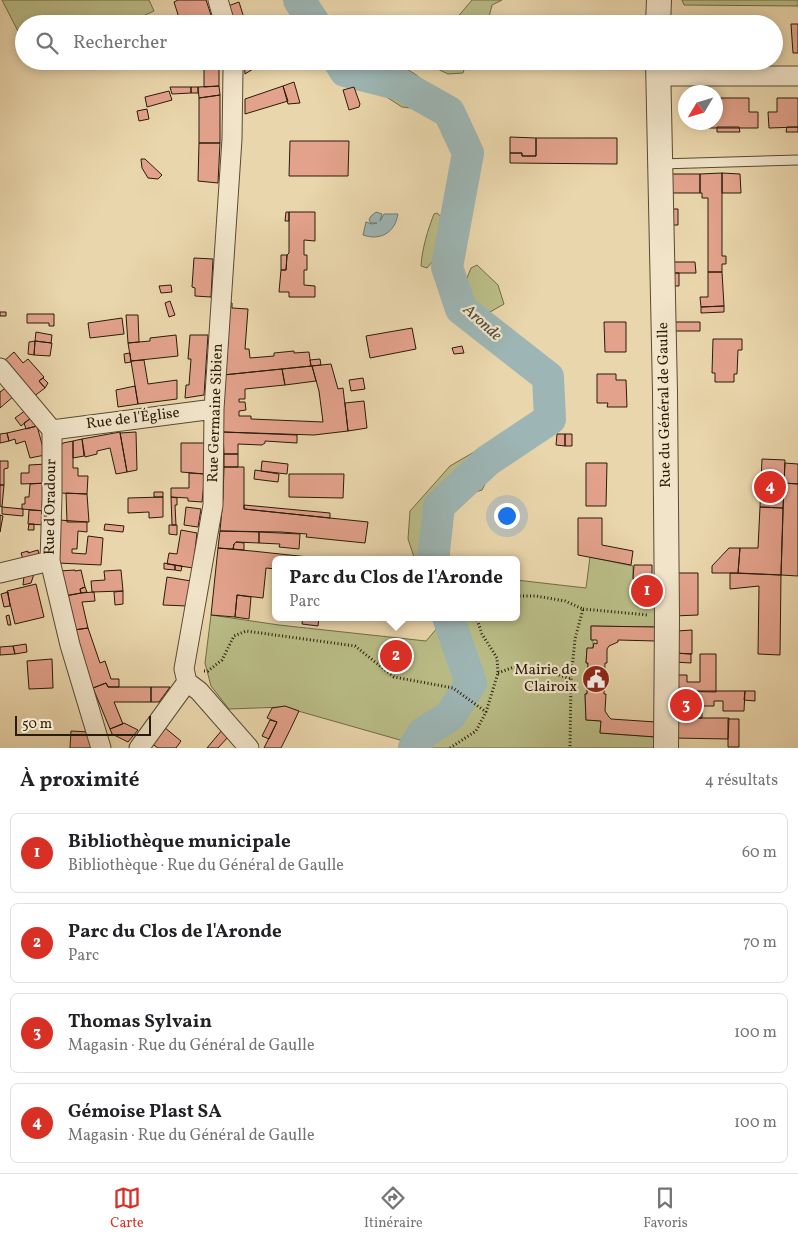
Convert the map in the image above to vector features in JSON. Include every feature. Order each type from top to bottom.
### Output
[{"type":"street","points":[[218,0],[222,15]]},
{"type":"street","points":[[658,15],[659,0]]},
{"type":"street","name":"Rue Germaine Sibien","points":[[139,748],[185,676],[213,505],[214,409],[232,139],[233,70]]},
{"type":"street","name":"Rue du Général de Gaulle","points":[[658,70],[665,392],[666,748]]},
{"type":"street","points":[[693,70],[798,76]]},
{"type":"street","points":[[0,368],[52,430]]},
{"type":"street","name":"Rue de l'Église","points":[[52,430],[214,409]]},
{"type":"street","name":"Rue d'Oradour","points":[[52,430],[50,561],[70,645],[102,748]]},
{"type":"street","points":[[0,573],[50,561]]},
{"type":"street","points":[[185,676],[249,748]]},
{"type":"lane","points":[[660,164],[798,160]]},
{"type":"path","points":[[520,596],[565,600],[584,610],[667,617]]},
{"type":"path","points":[[570,748],[571,679],[575,639],[584,610]]},
{"type":"path","points":[[450,748],[476,732],[486,712],[498,674],[496,658],[482,634],[477,621]]},
{"type":"path","points":[[185,676],[208,671],[222,660],[234,636],[246,631],[356,646],[394,676],[454,688],[486,712]]},
{"type":"path","points":[[498,674],[514,667],[541,669],[571,679]]},
{"type":"green space","points":[[2,0],[149,0],[154,11],[145,15],[15,15],[15,25]]},
{"type":"green space","points":[[472,0],[502,0],[492,5],[490,15],[459,15]]},
{"type":"green space","points":[[682,0],[798,0],[798,6],[684,5]]},
{"type":"green space","points":[[334,70],[349,70],[362,79],[397,91],[403,91],[435,111],[444,125],[419,109],[402,107],[371,87],[350,83]]},
{"type":"green space","points":[[372,70],[408,70],[426,83],[424,86],[419,85],[406,79]]},
{"type":"green space","points":[[440,70],[464,70],[463,73],[448,74]]},
{"type":"green space","points":[[465,196],[466,222],[457,246],[447,241],[448,223],[455,201]]},
{"type":"green space","points":[[437,213],[444,219],[438,255],[427,268],[421,266],[423,253],[434,214]]},
{"type":"green space","points":[[477,265],[498,285],[504,304],[490,312],[489,317],[503,331],[536,349],[547,361],[545,375],[539,378],[528,379],[517,368],[500,357],[466,324],[467,278],[471,268]]},
{"type":"green space","points":[[517,427],[526,443],[525,449],[510,462],[492,470],[482,490],[463,496],[446,521],[449,529],[449,556],[414,556],[408,539],[410,511],[450,466]]},
{"type":"green space","points":[[590,557],[633,566],[637,605],[657,605],[656,627],[591,626],[593,648],[587,649],[587,694],[585,694],[586,720],[601,721],[600,733],[656,737],[655,748],[413,748],[407,742],[284,707],[229,709],[211,686],[205,663],[211,615],[279,625],[426,641],[439,626],[437,621],[520,621],[520,580],[586,588]]},
{"type":"water","points":[[376,212],[382,214],[380,221],[384,214],[398,214],[394,226],[390,231],[381,236],[369,237],[363,235],[366,222],[372,224],[377,223],[371,223],[369,220]]},
{"type":"building","points":[[178,0],[206,0],[211,15],[178,15],[174,2]]},
{"type":"building","points":[[239,2],[243,15],[231,15],[228,6]]},
{"type":"building","points":[[791,24],[798,24],[798,53],[793,53]]},
{"type":"building","points":[[204,70],[219,70],[219,86],[204,87]]},
{"type":"building","points":[[294,82],[300,103],[288,104],[283,86]]},
{"type":"building","points":[[219,86],[220,95],[199,98],[198,87]]},
{"type":"building","points":[[283,86],[288,101],[245,114],[245,99]]},
{"type":"building","points":[[170,87],[191,87],[191,93],[172,94]]},
{"type":"building","points":[[191,87],[198,87],[198,93],[191,93]]},
{"type":"building","points":[[354,87],[360,104],[359,107],[349,110],[343,90]]},
{"type":"building","points":[[169,91],[172,100],[147,107],[145,97]]},
{"type":"building","points":[[220,95],[220,143],[199,143],[199,98]]},
{"type":"building","points":[[723,98],[749,98],[749,112],[758,112],[758,128],[723,128]]},
{"type":"building","points":[[777,98],[798,98],[798,127],[769,128],[768,112],[777,112]]},
{"type":"building","points":[[147,109],[149,119],[139,121],[137,111]]},
{"type":"building","points":[[723,127],[739,127],[740,132],[717,132],[717,130],[723,130]]},
{"type":"building","points":[[787,127],[798,127],[798,132],[786,132]]},
{"type":"building","points":[[510,137],[536,138],[536,156],[522,156],[522,153],[510,153]]},
{"type":"building","points":[[536,138],[617,138],[617,164],[510,163],[510,153],[522,153],[522,156],[536,156]]},
{"type":"building","points":[[290,141],[349,141],[348,176],[289,176]]},
{"type":"building","points":[[199,143],[220,143],[218,183],[198,181]]},
{"type":"building","points":[[141,159],[145,159],[162,175],[158,179],[148,178],[142,168]]},
{"type":"building","points":[[722,173],[722,256],[726,256],[726,264],[722,264],[722,272],[708,272],[708,198],[702,198],[702,193],[700,193],[700,174]]},
{"type":"building","points":[[722,173],[740,174],[741,193],[722,193]]},
{"type":"building","points":[[670,174],[700,174],[700,193],[670,193]]},
{"type":"building","points":[[670,209],[678,209],[678,225],[670,225]]},
{"type":"building","points":[[286,212],[289,212],[289,221],[285,221]]},
{"type":"building","points":[[289,212],[315,212],[315,241],[304,240],[307,270],[304,270],[304,285],[315,286],[315,297],[289,297],[289,292],[279,292],[281,270],[286,270],[287,255],[289,253]]},
{"type":"building","points":[[281,255],[287,255],[286,270],[281,270]]},
{"type":"building","points":[[194,258],[213,259],[211,297],[195,296],[195,288],[192,287]]},
{"type":"building","points":[[671,262],[695,262],[696,273],[671,273]]},
{"type":"building","points":[[708,272],[722,272],[724,306],[701,307],[700,297],[708,297]]},
{"type":"building","points":[[671,273],[679,273],[679,286],[671,286]]},
{"type":"building","points":[[171,285],[172,292],[161,293],[159,286]]},
{"type":"building","points":[[170,301],[175,315],[169,317],[165,303]]},
{"type":"building","points":[[229,303],[232,303],[232,308],[248,309],[245,349],[249,349],[250,358],[274,356],[274,353],[309,352],[311,366],[223,375]]},
{"type":"building","points":[[724,306],[724,312],[701,313],[701,307]]},
{"type":"building","points":[[0,312],[6,312],[6,316],[0,316]]},
{"type":"building","points":[[27,314],[54,314],[54,326],[49,326],[49,323],[27,323]]},
{"type":"building","points":[[126,315],[138,315],[139,342],[128,343]]},
{"type":"building","points":[[122,318],[124,334],[90,338],[88,323]]},
{"type":"building","points":[[604,322],[626,322],[626,352],[605,352]]},
{"type":"building","points":[[671,322],[700,322],[700,331],[671,331]]},
{"type":"building","points":[[412,328],[416,349],[370,358],[366,336]]},
{"type":"building","points":[[36,332],[52,335],[51,343],[35,341]]},
{"type":"building","points":[[176,335],[178,356],[131,361],[128,343],[150,341],[150,338]]},
{"type":"building","points":[[190,335],[208,335],[204,395],[185,398],[186,385],[189,385],[191,359],[188,359]]},
{"type":"building","points":[[713,339],[742,339],[742,350],[738,350],[737,374],[734,374],[734,382],[715,382],[715,373],[712,373]]},
{"type":"building","points":[[35,341],[52,343],[50,356],[34,355]]},
{"type":"building","points":[[35,341],[34,355],[28,354],[29,342]]},
{"type":"building","points":[[462,346],[464,353],[454,354],[452,348]]},
{"type":"building","points":[[14,352],[23,363],[28,359],[44,377],[39,381],[45,388],[33,397],[3,362]]},
{"type":"building","points":[[130,353],[131,362],[125,363],[124,354]]},
{"type":"building","points":[[320,359],[321,365],[311,366],[310,360]]},
{"type":"building","points":[[144,360],[148,384],[177,380],[177,399],[138,404],[131,361]]},
{"type":"building","points":[[331,364],[338,389],[343,388],[348,431],[314,435],[223,432],[223,375],[282,369],[285,385],[245,389],[245,399],[239,399],[239,402],[245,402],[246,410],[239,411],[239,416],[251,416],[251,419],[323,422],[319,391],[312,366]]},
{"type":"building","points":[[312,366],[316,381],[285,385],[282,369]]},
{"type":"building","points":[[597,374],[616,374],[616,380],[626,380],[627,407],[607,407],[608,403],[597,403]]},
{"type":"building","points":[[43,378],[48,383],[45,388],[39,381]]},
{"type":"building","points":[[363,378],[365,389],[351,391],[349,380]]},
{"type":"building","points":[[135,386],[138,404],[118,407],[116,390]]},
{"type":"building","points":[[7,387],[14,396],[0,408],[0,392]]},
{"type":"building","points":[[364,401],[367,428],[348,431],[345,403]]},
{"type":"building","points":[[26,410],[31,418],[21,426],[15,418]]},
{"type":"building","points":[[31,418],[37,426],[26,429],[24,423]]},
{"type":"building","points":[[37,426],[45,455],[30,458],[25,441],[16,444],[15,439],[9,441],[7,433]]},
{"type":"building","points":[[120,432],[127,472],[116,474],[110,448],[97,451],[97,454],[85,457],[82,439]]},
{"type":"building","points":[[136,432],[137,470],[127,472],[120,433]]},
{"type":"building","points":[[223,432],[297,435],[297,443],[265,441],[262,445],[238,444],[238,454],[224,454]]},
{"type":"building","points":[[7,433],[9,441],[0,443],[0,434]]},
{"type":"building","points":[[557,434],[565,434],[565,446],[556,445]]},
{"type":"building","points":[[565,434],[572,434],[572,446],[565,446]]},
{"type":"building","points":[[82,439],[84,456],[73,458],[73,441]]},
{"type":"building","points":[[73,441],[73,468],[78,468],[78,476],[88,476],[87,494],[59,493],[60,448],[63,443]]},
{"type":"building","points":[[181,443],[205,443],[205,474],[181,472]]},
{"type":"building","points":[[224,454],[238,454],[238,467],[224,467]]},
{"type":"building","points":[[762,459],[785,460],[783,508],[760,507]]},
{"type":"building","points":[[0,461],[8,461],[8,468],[4,469],[4,485],[0,485]]},
{"type":"building","points":[[262,461],[288,464],[287,474],[261,471]]},
{"type":"building","points":[[586,463],[607,463],[606,506],[586,506]]},
{"type":"building","points":[[785,463],[798,464],[798,484],[784,483]]},
{"type":"building","points":[[47,464],[47,483],[21,484],[21,473],[29,473],[29,465]]},
{"type":"building","points":[[224,467],[244,467],[244,509],[368,522],[365,543],[306,537],[307,534],[220,531]]},
{"type":"building","points":[[255,470],[279,474],[278,482],[254,479]]},
{"type":"building","points":[[189,473],[205,474],[202,502],[188,501],[188,498],[171,497],[171,488],[189,488]]},
{"type":"building","points":[[289,474],[344,474],[343,498],[289,497]]},
{"type":"building","points":[[47,483],[46,511],[22,509],[22,504],[25,504],[25,497],[29,497],[30,484]]},
{"type":"building","points":[[784,483],[798,484],[798,576],[781,575]]},
{"type":"building","points":[[0,485],[4,485],[2,507],[0,506]]},
{"type":"building","points":[[154,492],[163,492],[163,497],[154,497]]},
{"type":"building","points":[[66,493],[87,494],[89,522],[67,522]]},
{"type":"building","points":[[163,497],[163,517],[149,518],[149,512],[128,513],[128,498]]},
{"type":"building","points":[[171,497],[177,498],[177,505],[175,505],[176,525],[172,525]]},
{"type":"building","points":[[244,505],[330,513],[330,518],[244,509]]},
{"type":"building","points":[[2,507],[23,509],[23,516],[2,514]]},
{"type":"building","points":[[186,507],[201,509],[198,527],[184,525]]},
{"type":"building","points":[[760,507],[783,508],[781,575],[738,573],[740,548],[758,548]]},
{"type":"building","points":[[29,510],[46,511],[45,525],[28,524]]},
{"type":"building","points":[[0,515],[3,516],[0,532]]},
{"type":"building","points":[[578,518],[602,518],[602,545],[633,551],[631,565],[578,555]]},
{"type":"building","points":[[59,520],[87,522],[87,532],[78,531],[77,549],[72,549],[72,553],[86,554],[88,536],[103,538],[101,565],[57,563]]},
{"type":"building","points":[[29,524],[34,524],[34,530],[28,530]]},
{"type":"building","points":[[105,524],[124,526],[123,532],[104,530]]},
{"type":"building","points":[[169,525],[177,525],[177,535],[169,534]]},
{"type":"building","points":[[181,530],[197,533],[193,568],[167,564],[169,553],[177,554]]},
{"type":"building","points":[[220,531],[259,532],[259,543],[236,542],[233,549],[218,548]]},
{"type":"building","points":[[259,532],[300,534],[299,549],[279,547],[280,544],[259,543]]},
{"type":"building","points":[[236,542],[244,543],[244,550],[233,549]]},
{"type":"building","points":[[218,548],[299,556],[272,556],[272,569],[266,568],[263,598],[237,595],[235,617],[211,615]]},
{"type":"building","points":[[729,548],[740,548],[738,573],[712,573],[712,566]]},
{"type":"building","points":[[38,550],[39,555],[23,559],[21,553]]},
{"type":"building","points":[[164,563],[175,565],[175,570],[164,569]]},
{"type":"building","points":[[175,565],[182,566],[181,571],[175,570]]},
{"type":"building","points":[[634,565],[652,565],[652,578],[633,579]]},
{"type":"building","points":[[81,570],[85,587],[80,589],[81,593],[65,596],[59,571]]},
{"type":"building","points":[[121,570],[123,591],[92,592],[91,581],[105,580],[104,571]]},
{"type":"building","points":[[673,573],[698,573],[698,615],[674,616]]},
{"type":"building","points":[[730,573],[781,575],[780,655],[758,654],[759,586],[730,589]]},
{"type":"building","points":[[34,574],[31,583],[23,585],[24,576]]},
{"type":"building","points":[[167,577],[191,581],[187,606],[163,605]]},
{"type":"building","points":[[655,577],[657,605],[637,606],[635,579]]},
{"type":"building","points":[[36,584],[44,617],[15,624],[7,591]]},
{"type":"building","points":[[85,587],[87,592],[81,593],[80,589]]},
{"type":"building","points":[[123,591],[123,604],[115,605],[114,592]]},
{"type":"building","points":[[8,592],[10,606],[4,607],[1,594]]},
{"type":"building","points":[[94,592],[95,601],[82,602],[88,628],[74,630],[65,596]]},
{"type":"building","points":[[237,595],[251,597],[249,619],[235,617]]},
{"type":"building","points":[[9,615],[11,625],[8,625],[6,616]]},
{"type":"building","points":[[302,621],[319,621],[318,626],[302,624]]},
{"type":"building","name":"Mairie de Clairoix","points":[[591,626],[656,627],[656,641],[618,640],[618,642],[609,646],[607,649],[607,663],[605,663],[604,694],[606,694],[605,711],[611,719],[656,722],[656,737],[600,733],[601,721],[586,720],[587,648],[593,648],[594,643],[597,644],[597,640],[591,640]]},
{"type":"building","points":[[88,628],[100,663],[105,661],[111,679],[119,679],[119,687],[108,687],[106,683],[93,688],[74,630]]},
{"type":"building","points":[[692,630],[692,654],[674,653],[677,631]]},
{"type":"building","points":[[26,644],[27,652],[15,654],[13,646]]},
{"type":"building","points":[[13,646],[15,654],[0,655],[0,647]]},
{"type":"building","points":[[674,653],[691,654],[691,663],[674,662]]},
{"type":"building","points":[[700,654],[716,654],[716,692],[673,691],[674,675],[687,675],[687,682],[700,682]]},
{"type":"building","points":[[52,659],[53,688],[29,689],[27,661]]},
{"type":"building","points":[[106,683],[108,687],[151,687],[151,702],[114,702],[123,724],[110,729],[93,688]]},
{"type":"building","points":[[151,687],[170,687],[159,702],[151,702]]},
{"type":"building","points":[[673,691],[745,691],[744,711],[723,711],[723,701],[714,701],[714,706],[699,706],[699,703],[690,702],[690,718],[675,718]]},
{"type":"building","points":[[745,691],[755,691],[755,701],[744,700]]},
{"type":"building","points":[[690,702],[699,703],[699,706],[702,706],[702,718],[690,718]]},
{"type":"building","points":[[285,706],[299,711],[281,748],[264,748],[277,722],[267,718],[272,708]]},
{"type":"building","points":[[675,718],[729,718],[728,739],[675,738]]},
{"type":"building","points":[[728,719],[739,719],[739,747],[728,747]]},
{"type":"building","points":[[270,720],[277,722],[269,739],[262,736]]},
{"type":"building","points":[[124,723],[138,730],[128,742],[112,734],[110,729]]},
{"type":"building","points":[[164,727],[181,741],[176,748],[158,748],[151,743]]},
{"type":"building","points":[[222,730],[228,737],[218,748],[207,748]]},
{"type":"building","points":[[71,731],[89,732],[92,748],[70,748]]},
{"type":"waterway","name":"Aronde","points":[[299,0],[309,15]]},
{"type":"waterway","name":"Aronde","points":[[344,70],[401,85],[449,112],[468,153],[447,267],[461,309],[548,377],[550,419],[487,461],[439,506],[433,556]]},
{"type":"waterway","name":"Aronde","points":[[414,748],[423,733],[450,716],[471,683],[449,621]]},
{"type":"place","name":"Gémoise Plast SA","points":[[770,487]]},
{"type":"place","name":"Bibliothèque municipale","points":[[647,591]]},
{"type":"place","name":"Parc du Clos de l'Aronde","points":[[396,656]]},
{"type":"place","name":"Mairie de Clairoix","points":[[596,679]]},
{"type":"place","name":"Thomas Sylvain","points":[[686,705]]}]
